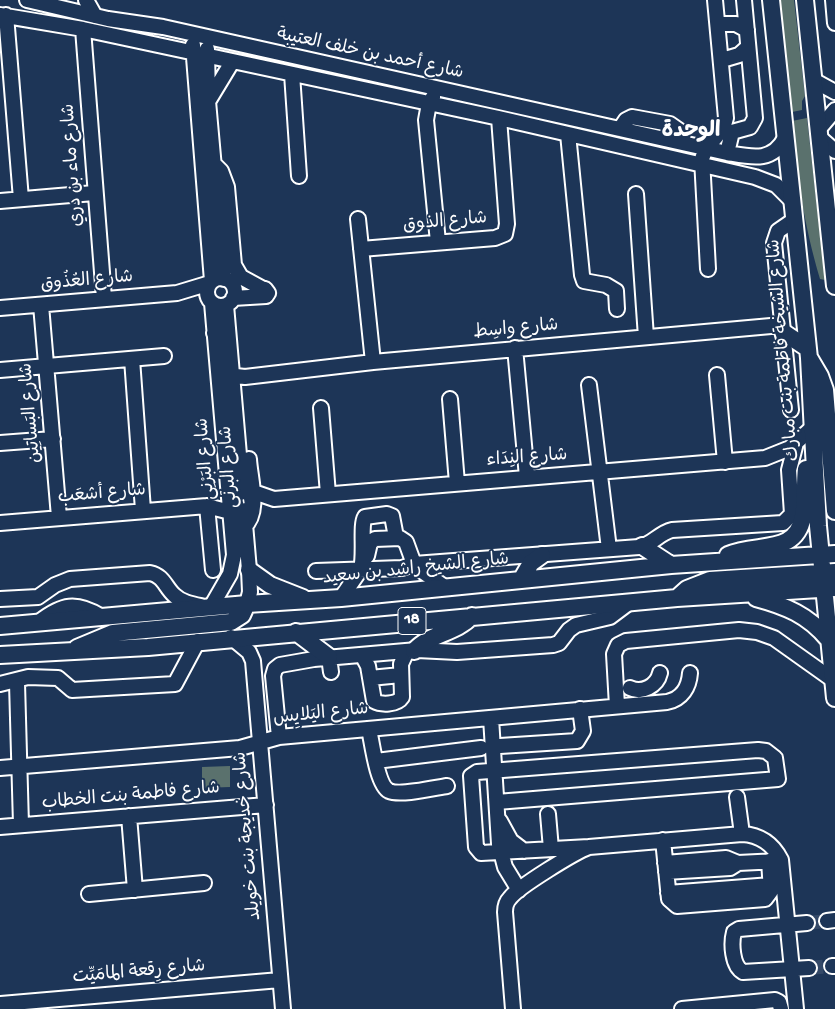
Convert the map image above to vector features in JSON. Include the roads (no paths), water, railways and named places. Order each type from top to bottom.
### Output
[{"type":"main road","name":"شارع الشيخة فاطمة بنت مبارك","points":[[771,0],[808,353],[812,435],[831,577],[828,639],[835,698]]},
{"type":"main road","points":[[805,0],[835,286]]},
{"type":"main road","points":[[783,329],[808,353],[825,390],[835,511]]},
{"type":"main road","points":[[714,562],[744,550],[787,543],[795,537],[803,517],[806,475],[812,435]]},
{"type":"main road","points":[[642,546],[672,565]]},
{"type":"main road","name":"شارع الشيخ راشد بن سعيد","points":[[0,626],[208,607],[310,601],[672,565],[828,554]]},
{"type":"main road","points":[[521,580],[527,568],[542,555]]},
{"type":"main road","points":[[249,570],[270,584],[310,601]]},
{"type":"main road","points":[[677,598],[687,589],[710,580],[831,577]]},
{"type":"main road","name":"18","points":[[0,654],[148,647],[231,637],[630,602],[747,595],[831,577]]},
{"type":"main road","points":[[747,595],[783,606],[803,615],[816,625],[828,639]]},
{"type":"main road","points":[[73,651],[99,637],[113,634],[231,622],[242,615],[247,604]]},
{"type":"main road","points":[[410,651],[426,640],[455,630],[472,616]]},
{"type":"main road","points":[[296,632],[330,665]]},
{"type":"street","name":"شارع أحمد بن خلف العتيبة","points":[[27,0],[95,16],[163,27],[727,153],[763,157],[776,150],[785,138]]},
{"type":"street","points":[[42,3],[68,0]]},
{"type":"street","points":[[86,0],[95,16]]},
{"type":"street","points":[[708,269],[701,166],[706,147],[717,138],[725,124],[722,60],[715,0]]},
{"type":"street","points":[[727,153],[732,132],[750,127],[755,118],[744,0]]},
{"type":"street","points":[[833,0],[835,23]]},
{"type":"street","name":"شارع أحمد بن خلف العتيبة","points":[[3,15],[83,29],[499,118],[766,180],[785,192],[792,201]]},
{"type":"street","points":[[3,15],[21,199]]},
{"type":"street","points":[[718,24],[736,24],[747,30]]},
{"type":"street","name":"شارع ماء بن دري","points":[[83,29],[94,193],[104,298]]},
{"type":"street","points":[[194,35],[200,55],[208,101],[213,163],[216,281],[207,293],[211,302],[219,306],[231,298],[263,289],[241,277],[234,265],[226,182],[221,172],[213,163]]},
{"type":"street","points":[[208,38],[200,55],[216,281]]},
{"type":"street","points":[[722,60],[734,58],[748,47]]},
{"type":"street","points":[[208,101],[232,62]]},
{"type":"street","name":"شارع أحمد بن خلف العتيبة","points":[[292,74],[299,176]]},
{"type":"street","points":[[813,80],[835,92]]},
{"type":"street","points":[[436,89],[426,120],[438,242]]},
{"type":"street","points":[[835,110],[818,134],[835,151]]},
{"type":"street","name":"شارع الذوق","points":[[361,249],[499,238],[506,230],[499,118]]},
{"type":"street","points":[[568,134],[582,275],[584,281],[606,285],[616,291],[617,309]]},
{"type":"street","points":[[823,174],[828,164],[835,160]]},
{"type":"street","points":[[0,201],[94,193]]},
{"type":"street","points":[[636,194],[646,337]]},
{"type":"street","points":[[358,220],[373,362]]},
{"type":"street","points":[[791,410],[774,242],[778,231],[794,220]]},
{"type":"street","points":[[216,281],[232,284],[231,298]]},
{"type":"street","name":"شارع العُذُوق","points":[[0,308],[177,293],[216,281]]},
{"type":"street","name":"شارع العُذُوق","points":[[177,293],[211,302]]},
{"type":"street","name":"شارع البَرْنِي","points":[[231,298],[231,368],[249,570],[250,592],[247,604]]},
{"type":"street","name":"شارع البَرْنِي","points":[[208,607],[226,583],[232,565],[230,496],[211,302]]},
{"type":"street","name":"شارع البَساتِين","points":[[41,305],[59,517]]},
{"type":"street","name":"شارع واسِط","points":[[231,368],[254,376],[515,348],[646,337],[783,329]]},
{"type":"street","points":[[214,332],[220,344],[223,368],[231,368]]},
{"type":"street","points":[[515,348],[527,477]]},
{"type":"street","points":[[0,370],[164,356]]},
{"type":"street","points":[[132,359],[143,510]]},
{"type":"street","points":[[716,375],[725,462]]},
{"type":"street","points":[[589,385],[609,549]]},
{"type":"street","points":[[450,399],[457,483]]},
{"type":"street","name":"شارع البرني","points":[[235,407],[243,412],[246,420],[254,510],[251,520],[244,527]]},
{"type":"street","points":[[321,408],[328,494]]},
{"type":"street","name":"شارع النِدَاء","points":[[254,510],[274,499],[765,458],[783,452],[812,435]]},
{"type":"street","points":[[0,443],[53,439]]},
{"type":"street","points":[[316,571],[361,569],[383,563],[401,561],[414,564],[642,546],[663,533],[672,530],[783,523],[792,514],[789,470],[796,443]]},
{"type":"street","points":[[765,458],[776,460],[789,470]]},
{"type":"street","name":"شارع النِدَاء","points":[[252,491],[274,499]]},
{"type":"street","name":"شارع أشعَب","points":[[208,506],[230,496]]},
{"type":"street","points":[[208,506],[213,570]]},
{"type":"street","name":"شارع أشعَب","points":[[0,522],[208,506],[230,512]]},
{"type":"street","points":[[361,569],[364,552],[363,524],[365,517],[387,514],[395,520],[402,541],[414,564],[446,588]]},
{"type":"street","points":[[341,598],[361,569],[368,548],[402,541]]},
{"type":"street","points":[[0,599],[38,597],[55,585],[70,580],[150,573],[161,577],[170,592],[180,600],[208,607]]},
{"type":"street","points":[[279,737],[273,676],[275,669],[284,664],[330,665],[362,655],[410,651],[466,652],[553,646],[559,643],[576,624],[610,616],[630,602]]},
{"type":"street","points":[[617,706],[623,689],[614,654],[620,643],[739,630],[757,632],[774,638],[833,680]]},
{"type":"street","points":[[253,660],[262,642],[272,634]]},
{"type":"street","points":[[231,637],[249,652],[253,660]]},
{"type":"street","points":[[0,684],[28,677],[58,678],[72,690],[175,684],[198,641]]},
{"type":"street","points":[[362,655],[368,663],[375,702],[396,702],[402,697],[401,660],[410,651]]},
{"type":"street","name":"شارع خديجة بنت خويلد","points":[[253,660],[283,1009]]},
{"type":"street","points":[[623,689],[638,686],[649,687],[656,682],[660,673]]},
{"type":"street","name":"شارع اليَلايِس","points":[[0,768],[240,748],[279,737],[664,702],[670,697],[682,694],[688,684],[690,673]]},
{"type":"street","points":[[371,683],[401,680]]},
{"type":"street","points":[[17,684],[21,825]]},
{"type":"street","points":[[500,746],[577,741],[583,731],[580,710]]},
{"type":"street","points":[[491,718],[500,853],[505,867],[519,890]]},
{"type":"street","points":[[368,729],[382,784],[390,791],[400,792],[447,786]]},
{"type":"street","points":[[376,761],[481,748]]},
{"type":"street","points":[[498,802],[778,779],[775,758],[770,752],[762,750],[495,771],[475,773],[470,782],[477,849],[484,854],[742,834],[755,836],[767,842],[775,861],[788,925],[794,1008]]},
{"type":"street","points":[[737,797],[742,834]]},
{"type":"street","name":"شارع فاطمة بنت الخطاب","points":[[0,827],[266,806]]},
{"type":"street","points":[[548,814],[551,849]]},
{"type":"street","points":[[129,816],[135,890]]},
{"type":"street","points":[[499,818],[511,841],[524,851]]},
{"type":"street","points":[[663,840],[668,893],[770,885],[775,861]]},
{"type":"street","points":[[513,1009],[505,908],[510,898],[519,890],[572,855],[589,847]]},
{"type":"street","points":[[666,868],[726,858],[738,863],[775,861]]},
{"type":"street","points":[[89,894],[204,883]]},
{"type":"street","points":[[807,923],[736,930],[733,937],[735,963],[738,969],[746,973],[809,968]]},
{"type":"street","name":"شارع رِقعة المامَيِّت","points":[[1,1003],[280,980]]},
{"type":"street","points":[[682,1009],[775,1000],[779,1002],[781,1009]]},
{"type":"tunnel","points":[[807,923],[827,921]]},
{"type":"tunnel","points":[[809,968],[832,966]]},
{"type":"district","name":"الوحدة","points":[[691,133]]}]
